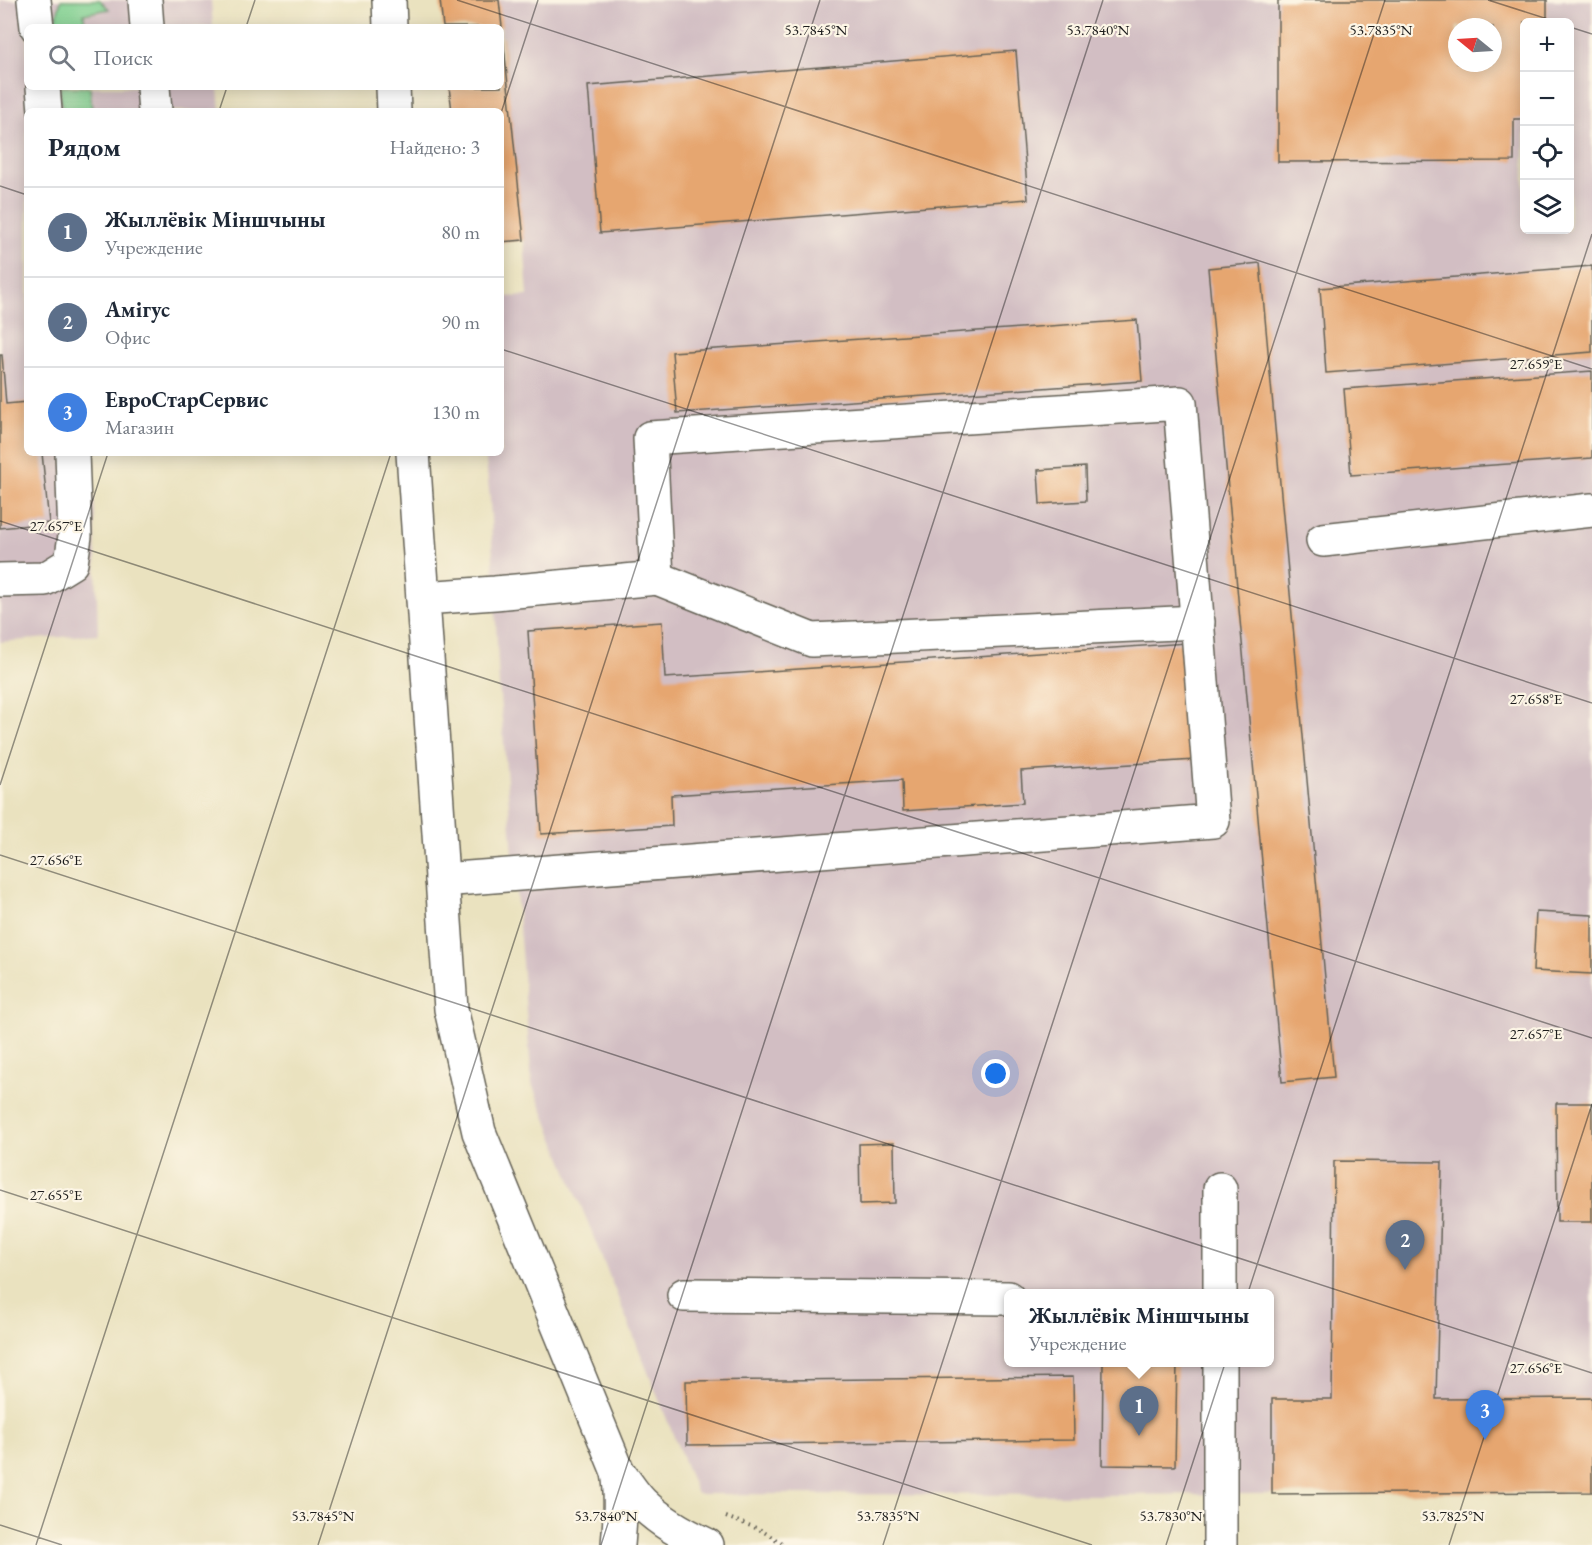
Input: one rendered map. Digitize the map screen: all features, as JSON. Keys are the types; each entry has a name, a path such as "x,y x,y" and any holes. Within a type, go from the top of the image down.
{"street":[{"path":"34,0 37,24"},
{"path":"145,0 147,24"},
{"path":"389,0 390,24"},
{"path":"43,90 45,108"},
{"path":"153,90 155,108"},
{"path":"393,90 394,108"},
{"path":"442,880 1213,821 1180,403 650,438 657,578"},
{"path":"0,580 45,579 71,563 75,536 72,456"},
{"path":"413,456 451,1009 479,1132 618,1472 621,1516 618,1545"},
{"path":"1323,540 1592,510"},
{"path":"423,597 495,593 657,578 812,640 1197,622"},
{"path":"1220,1189 1220,1289"},
{"path":"684,1295 1004,1298"},
{"path":"1220,1367 1220,1545"},
{"path":"618,1472 641,1502 660,1519 681,1533 707,1545"}],"shaded area":[{"path":"0,0 211,0 213,24 24,24 24,90 218,90 220,108 24,108 24,456 93,456 98,634 0,642"},
{"path":"440,0 1592,0 1592,1492 1103,1495 697,1494 532,1084 499,684 490,500 485,456 504,456 504,297 528,296 524,240 504,242 504,108 452,108 449,90 504,90 504,24 494,24"}],"green space":[{"path":"61,0 100,0 109,9 84,14 85,24 56,24"},
{"path":"60,90 90,90 92,108 62,108"}],"building":[{"path":"440,0 499,0 502,24 443,24"},
{"path":"1278,0 1547,0 1547,18 1520,18 1520,119 1514,119 1514,161 1278,162"},
{"path":"504,47 524,240 504,242 504,108 452,108 449,90 504,90"},
{"path":"1016,51 1028,199 600,233 588,86"},
{"path":"1260,263 1334,1077 1282,1082 1208,268"},
{"path":"1592,266 1592,352 1326,373 1320,288"},
{"path":"1137,320 1142,381 677,413 672,352"},
{"path":"0,355 2,355 6,404 24,402 24,456 42,456 49,523 0,528"},
{"path":"1592,371 1592,458 1351,475 1344,389"},
{"path":"1085,467 1086,501 1040,504 1038,470"},
{"path":"662,622 665,678 1187,643 1195,760 1021,771 1023,803 903,811 902,780 671,795 672,826 541,834 528,631"},
{"path":"1536,912 1592,915 1592,974 1533,971"},
{"path":"1556,1103 1592,1103 1592,1222 1557,1222"},
{"path":"894,1143 895,1203 860,1204 859,1144"},
{"path":"1334,1161 1442,1162 1436,1399 1592,1398 1592,1492 1272,1494 1272,1399 1332,1399"},
{"path":"1103,1367 1177,1367 1175,1466 1102,1465"},
{"path":"1073,1377 1074,1440 687,1445 686,1381"}],"place":[{"name":"Амігус","path":"1405,1270"},
{"name":"Жыллёвік Міншчыны","path":"1139,1436"},
{"name":"ЕвроСтарСервис","path":"1485,1440"}]}
